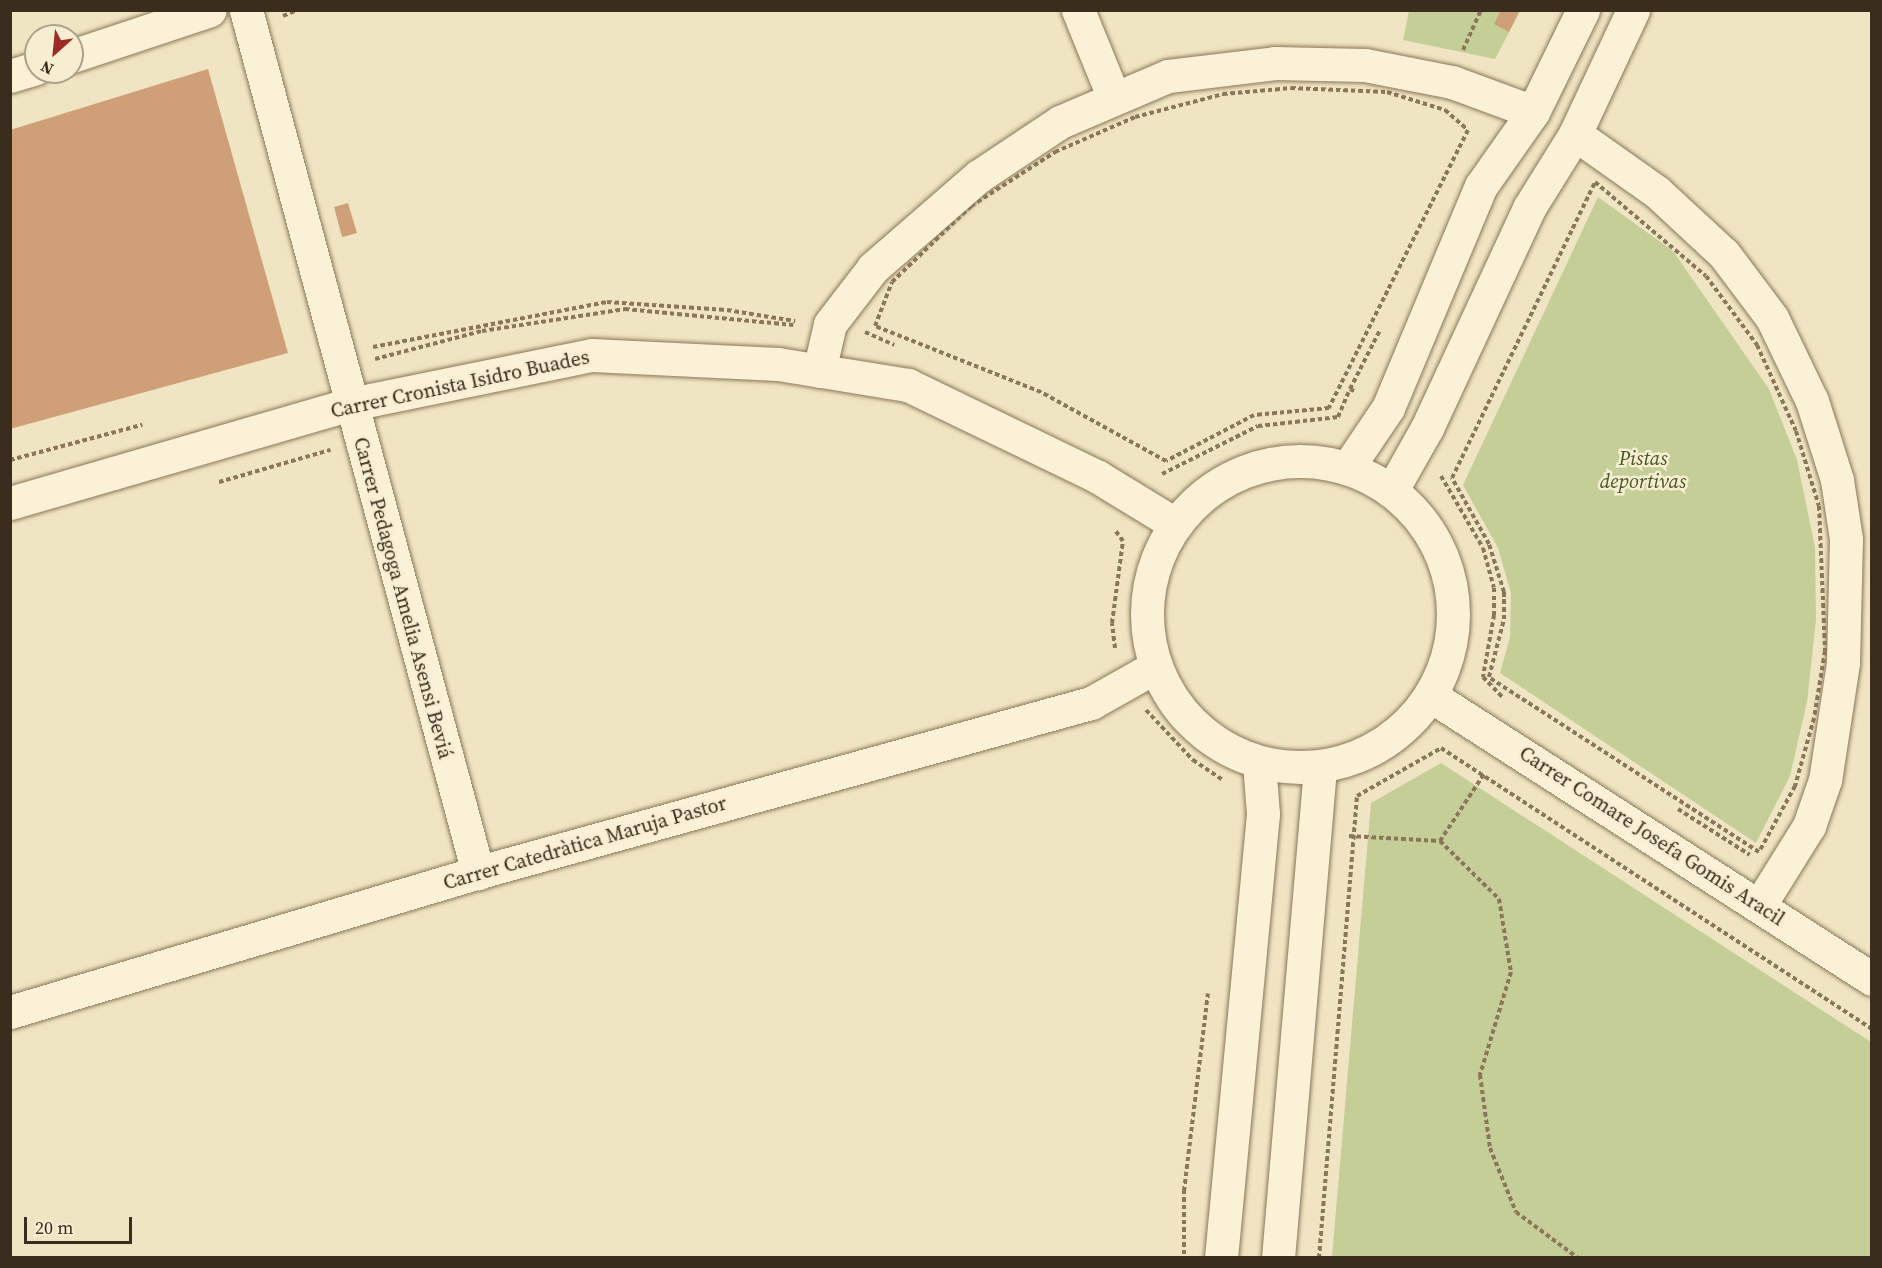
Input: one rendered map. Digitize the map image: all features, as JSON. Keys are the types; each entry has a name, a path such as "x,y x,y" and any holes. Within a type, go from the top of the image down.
{"street":[{"path":"84,52 210,10"},
{"name":"Carrer Pedagoga Amelia Asensi Beviá","path":"246,10 331,336 478,873"},
{"path":"1078,10 1114,98"},
{"path":"1348,467 1388,408 1481,186 1533,112 1583,10"},
{"path":"1392,490 1427,428 1529,208 1575,134 1633,10"},
{"path":"819,371 830,324 873,268 979,176 1060,122 1175,74 1275,63 1353,65 1452,82 1533,112"},
{"path":"1575,134 1657,192 1724,254 1772,318 1812,401 1837,480 1859,537 1840,687 1825,780 1799,843 1759,906"},
{"name":"Carrer Cronista Isidro Buades","path":"10,503 351,404 592,355 819,371 908,385 1098,477 1175,524"},
{"path":"1299,459 1348,467 1392,490 1435,541 1452,585 1449,652 1431,696 1384,744 1320,767 1258,762 1196,727 1155,667 1146,619 1152,571 1175,524 1207,490 1250,467 1299,459"},
{"name":"Carrer Catedràtica Maruja Pastor","path":"10,1012 478,873 1091,703 1155,667"},
{"name":"Carrer Comare Josefa Gomis Aracil","path":"1431,696 1505,740 1872,979"},
{"path":"1221,1257 1263,814 1258,762"},
{"path":"1278,1257 1317,834 1320,767"}],"path":[{"path":"1461,53 1481,10"},
{"path":"1291,88 1387,92 1445,110 1468,130 1329,408 1254,416 1166,461 1041,392 875,326 892,282 971,206 1054,152 1135,117 1223,94 1291,88"},
{"path":"1595,182 1706,276 1758,345 1796,431 1819,506 1825,639 1814,718 1795,786 1759,852 1491,683 1504,592 1489,544 1452,478 1595,182"},
{"path":"331,336 346,333 364,362 482,331 625,309 804,325 727,310 607,302 363,349"},
{"path":"861,329 901,348"},
{"path":"1154,470 1164,475 1258,426 1338,417 1350,388 1388,408"},
{"path":"10,460 148,423"},
{"path":"214,483 342,447"},
{"path":"1440,842 1524,711 1487,686 1484,677 1494,588 1483,548 1440,478 1444,470"},
{"path":"1319,1257 1357,796 1441,748 1872,1029"},
{"path":"1623,774 1761,862 1782,835 1799,843"},
{"path":"1317,834 1440,842 1499,899 1509,962 1493,1042 1480,1075 1490,1148 1516,1212 1578,1257"},
{"path":"1184,1257 1184,1191 1209,982"}],"green space":[{"path":"1409,11 1520,11 1495,59 1403,40"},
{"name":"Pistas deportivas","path":"1598,197 1673,251 1769,389 1797,460 1815,547 1816,620 1807,702 1790,776 1756,843 1500,673 1510,637 1511,593 1498,548 1463,485"},
{"path":"1441,763 1871,1042 1871,1257 1332,1257 1371,803"}],"building":[{"path":"1501,10 1520,10 1509,32 1494,24"},
{"path":"208,69 288,353 10,429 10,130"},
{"path":"348,203 357,233 342,237 334,207"}]}
